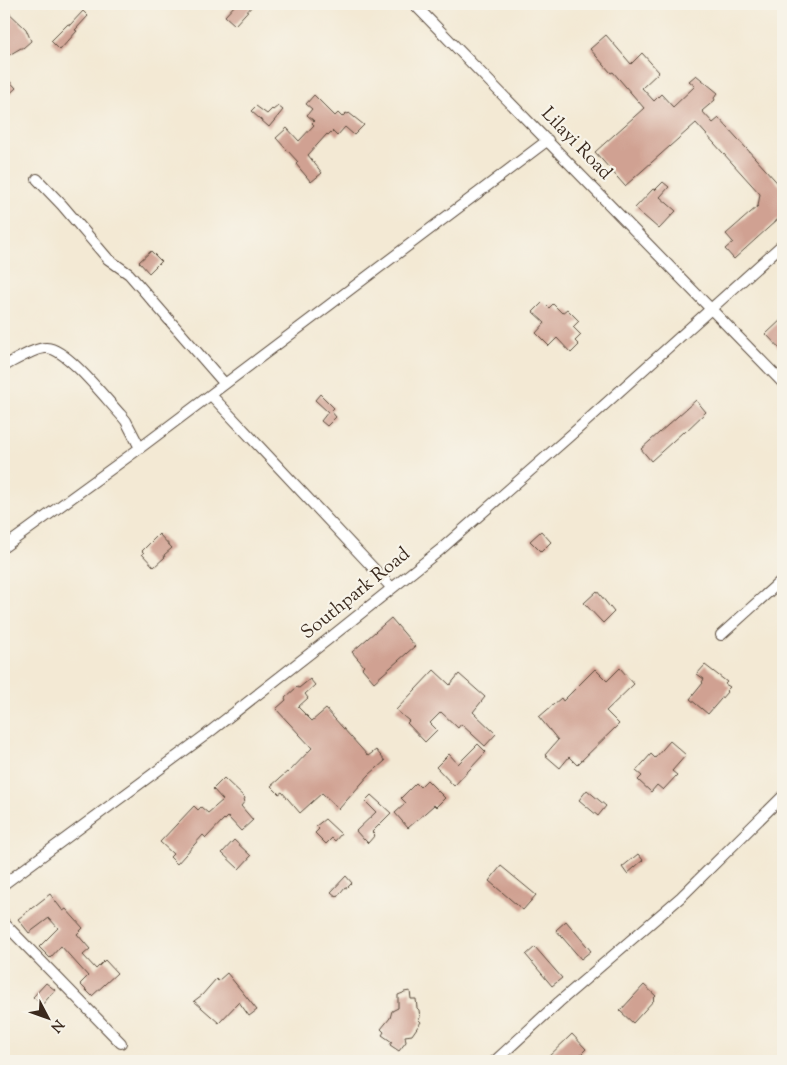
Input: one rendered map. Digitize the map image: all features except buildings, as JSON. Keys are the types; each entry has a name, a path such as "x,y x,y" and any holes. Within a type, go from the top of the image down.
{"street":[{"name":"Lilayi Road","path":"414,4 783,383"},
{"path":"4,547 212,395 548,140"},
{"path":"37,180 62,205 108,259 129,274 225,384"},
{"name":"Southpark Road","path":"4,884 206,734 448,543 783,244"},
{"path":"4,366 40,349 47,348 58,352 78,367 126,421 140,448"},
{"path":"212,395 392,588"},
{"path":"721,635 783,579"},
{"path":"495,1061 559,1002 681,897 783,796"},
{"path":"4,923 121,1043"}]}
